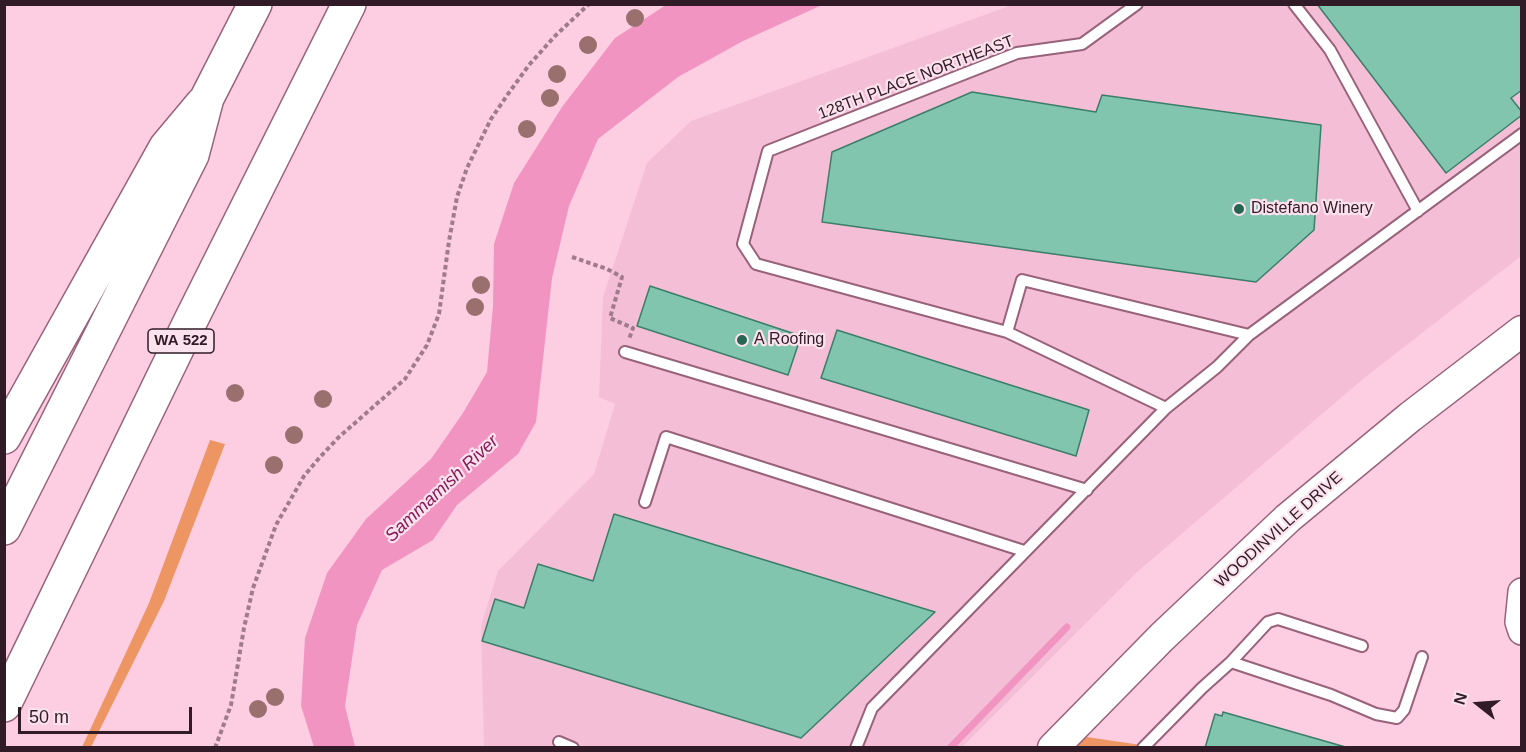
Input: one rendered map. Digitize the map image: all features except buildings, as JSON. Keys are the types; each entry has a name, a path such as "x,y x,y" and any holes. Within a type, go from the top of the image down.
{"highway":[{"path":"4,528 192,155 207,98 255,4"},
{"name":"WA 522","path":"4,705 190,322 349,4"},
{"path":"4,437 166,147 207,98"}],"main road":[{"name":"WOODINVILLE DRIVE","path":"1063,744 1162,637 1288,518 1410,417 1521,331"}],"street":[{"path":"1521,592 1519,622 1521,631"}],"lane":[{"name":"128TH PLACE NORTHEAST","path":"1007,332 756,264 743,244 768,151 1017,53 1082,44 1137,4"},
{"path":"1294,4 1330,50 1418,211"},
{"path":"856,747 872,708 1166,408 1217,367 1249,335 1521,134"},
{"path":"1166,408 1007,332 1022,280 1249,335"},
{"path":"625,352 1088,490"},
{"path":"645,502 666,437 1024,551"},
{"path":"1143,747 1231,662 1268,622 1278,619 1362,646"},
{"path":"1231,662 1331,695 1376,714 1396,718 1404,710 1422,657"},
{"path":"559,742 573,747"}],"path":[{"path":"215,747 231,705 253,588 276,525 304,476 339,437 405,379 427,345 439,314 449,241 467,168 491,119 508,94 555,36 589,4"},
{"path":"572,257 607,269 622,277 610,318 633,327 625,352"}],"shaded area":[{"path":"1012,5 1521,5 1521,256 1363,379 1137,572 962,747 484,747 481,626 498,571 594,474 615,404 599,397 603,297 647,163 691,121"},
{"path":"210,440 225,444 164,601 91,747 82,747 149,603"},
{"path":"1066,734 1155,747 1053,748"}],"water":[{"name":"Sammamish River","path":"666,5 822,5 743,41 678,77 598,139 569,206 552,278 536,422 518,454 457,505 433,540 382,570 357,625 345,706 355,747 314,747 301,706 305,638 327,573 366,519 431,459 463,413 487,372 493,306 494,244 514,183 562,107 615,38"}],"waterway":[{"path":"950,748 1067,627"}],"place":[{"name":"Distefano Winery","path":"1239,209"},
{"name":"A Roofing","path":"742,340"}]}
